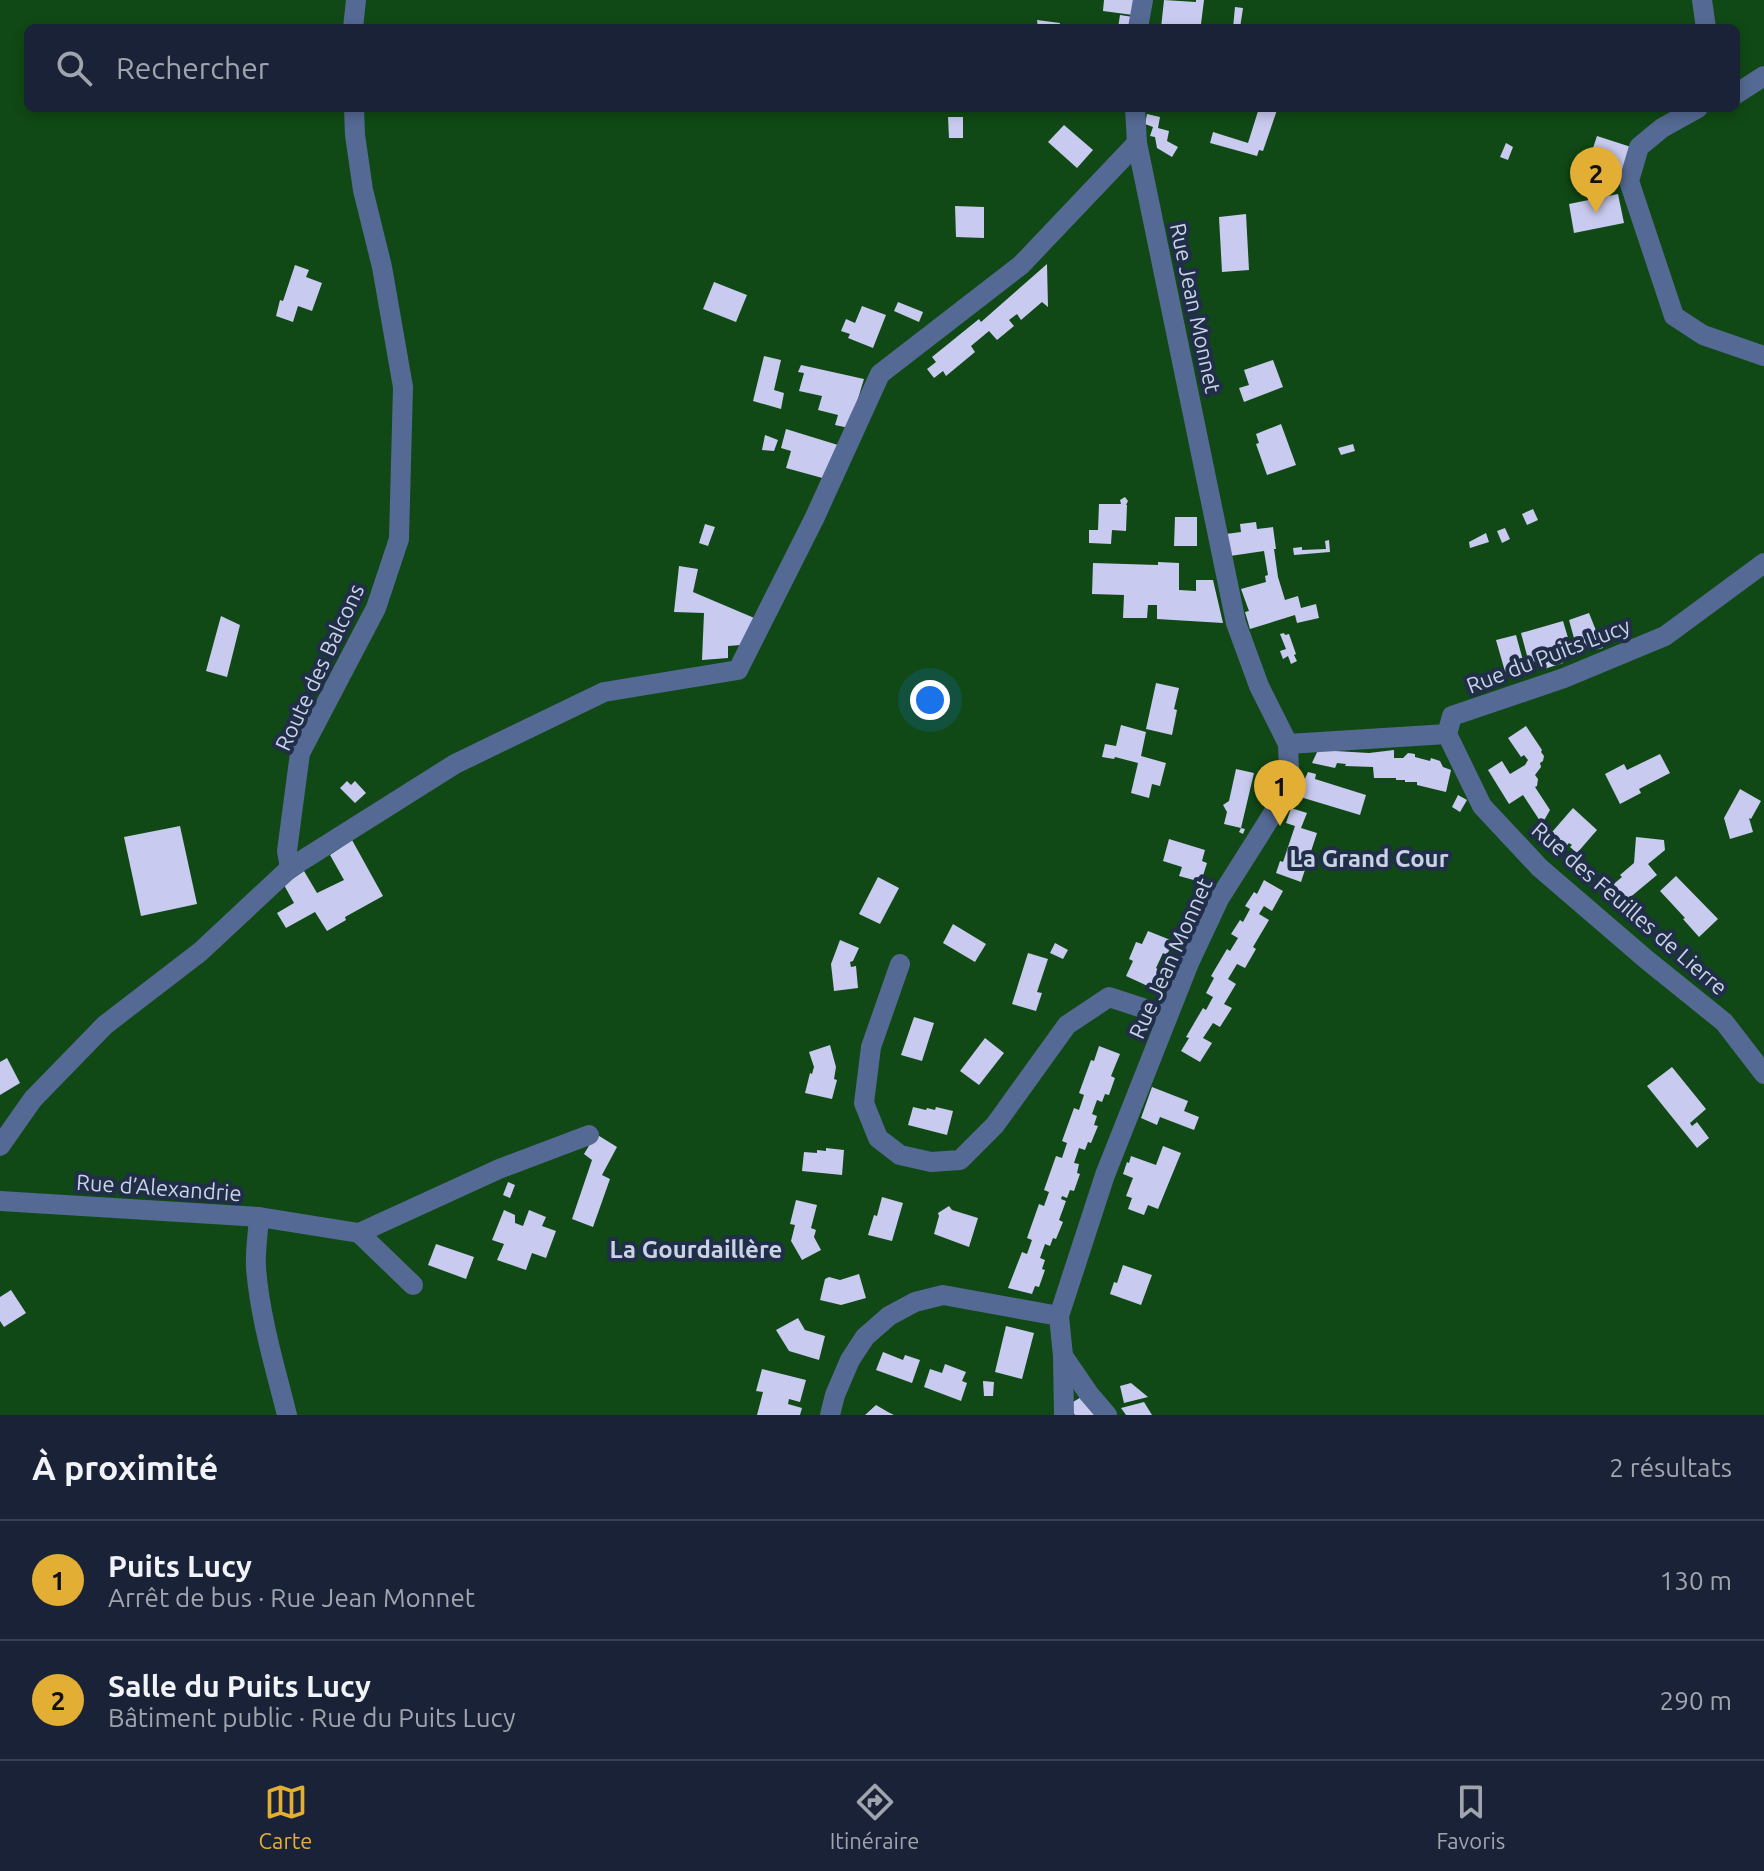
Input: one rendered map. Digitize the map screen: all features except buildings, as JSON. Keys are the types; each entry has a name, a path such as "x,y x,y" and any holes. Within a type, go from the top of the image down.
{"street":[{"path":"353,24 356,0"},
{"path":"1139,24 1143,0"},
{"path":"1702,0 1705,24"},
{"path":"1740,91 1764,76"},
{"name":"Route des Balcons","path":"290,868 287,851 300,753 376,608 399,539 403,387 382,267 363,190 354,112"},
{"name":"Rue Jean Monnet","path":"1064,1415 1059,1316 1105,1175 1189,963 1219,899 1277,807 1289,772 1288,744 1259,686 1236,623 1137,143 1135,112"},
{"path":"1691,112 1662,128 1639,147 1629,181 1674,316 1703,335 1764,356"},
{"path":"0,1146 33,1099 105,1025 200,952 290,868 455,764 604,692 738,670 814,519 880,374 1021,265 1137,143"},
{"name":"Rue du Puits Lucy","path":"1447,734 1452,716 1564,678 1665,636 1764,563"},
{"path":"1288,744 1447,734"},
{"name":"Rue des Feuilles de Lierre","path":"1447,734 1482,806 1540,868 1724,1022 1764,1074"},
{"path":"900,964 871,1047 864,1103 878,1138 900,1155 931,1162 960,1160 995,1125 1067,1025 1109,997 1167,1016"},
{"path":"259,1217 359,1233 499,1169 589,1135"},
{"name":"Rue d’Alexandrie","path":"0,1201 259,1217 256,1265 260,1302 287,1415"},
{"path":"359,1233 413,1285"},
{"path":"830,1415 850,1360 865,1337 889,1316 915,1302 943,1295 1059,1316"},
{"path":"1063,1356 1107,1415"}],"green space":[{"path":"0,0 1764,0 1764,1415 0,1415"}],"place":[{"name":"Salle du Puits Lucy","path":"1596,213"},
{"name":"Puits Lucy","path":"1280,826"}],"district":[{"name":"La Grand Cour","path":"1369,858"},
{"name":"La Gourdaillère","path":"696,1249"}]}
